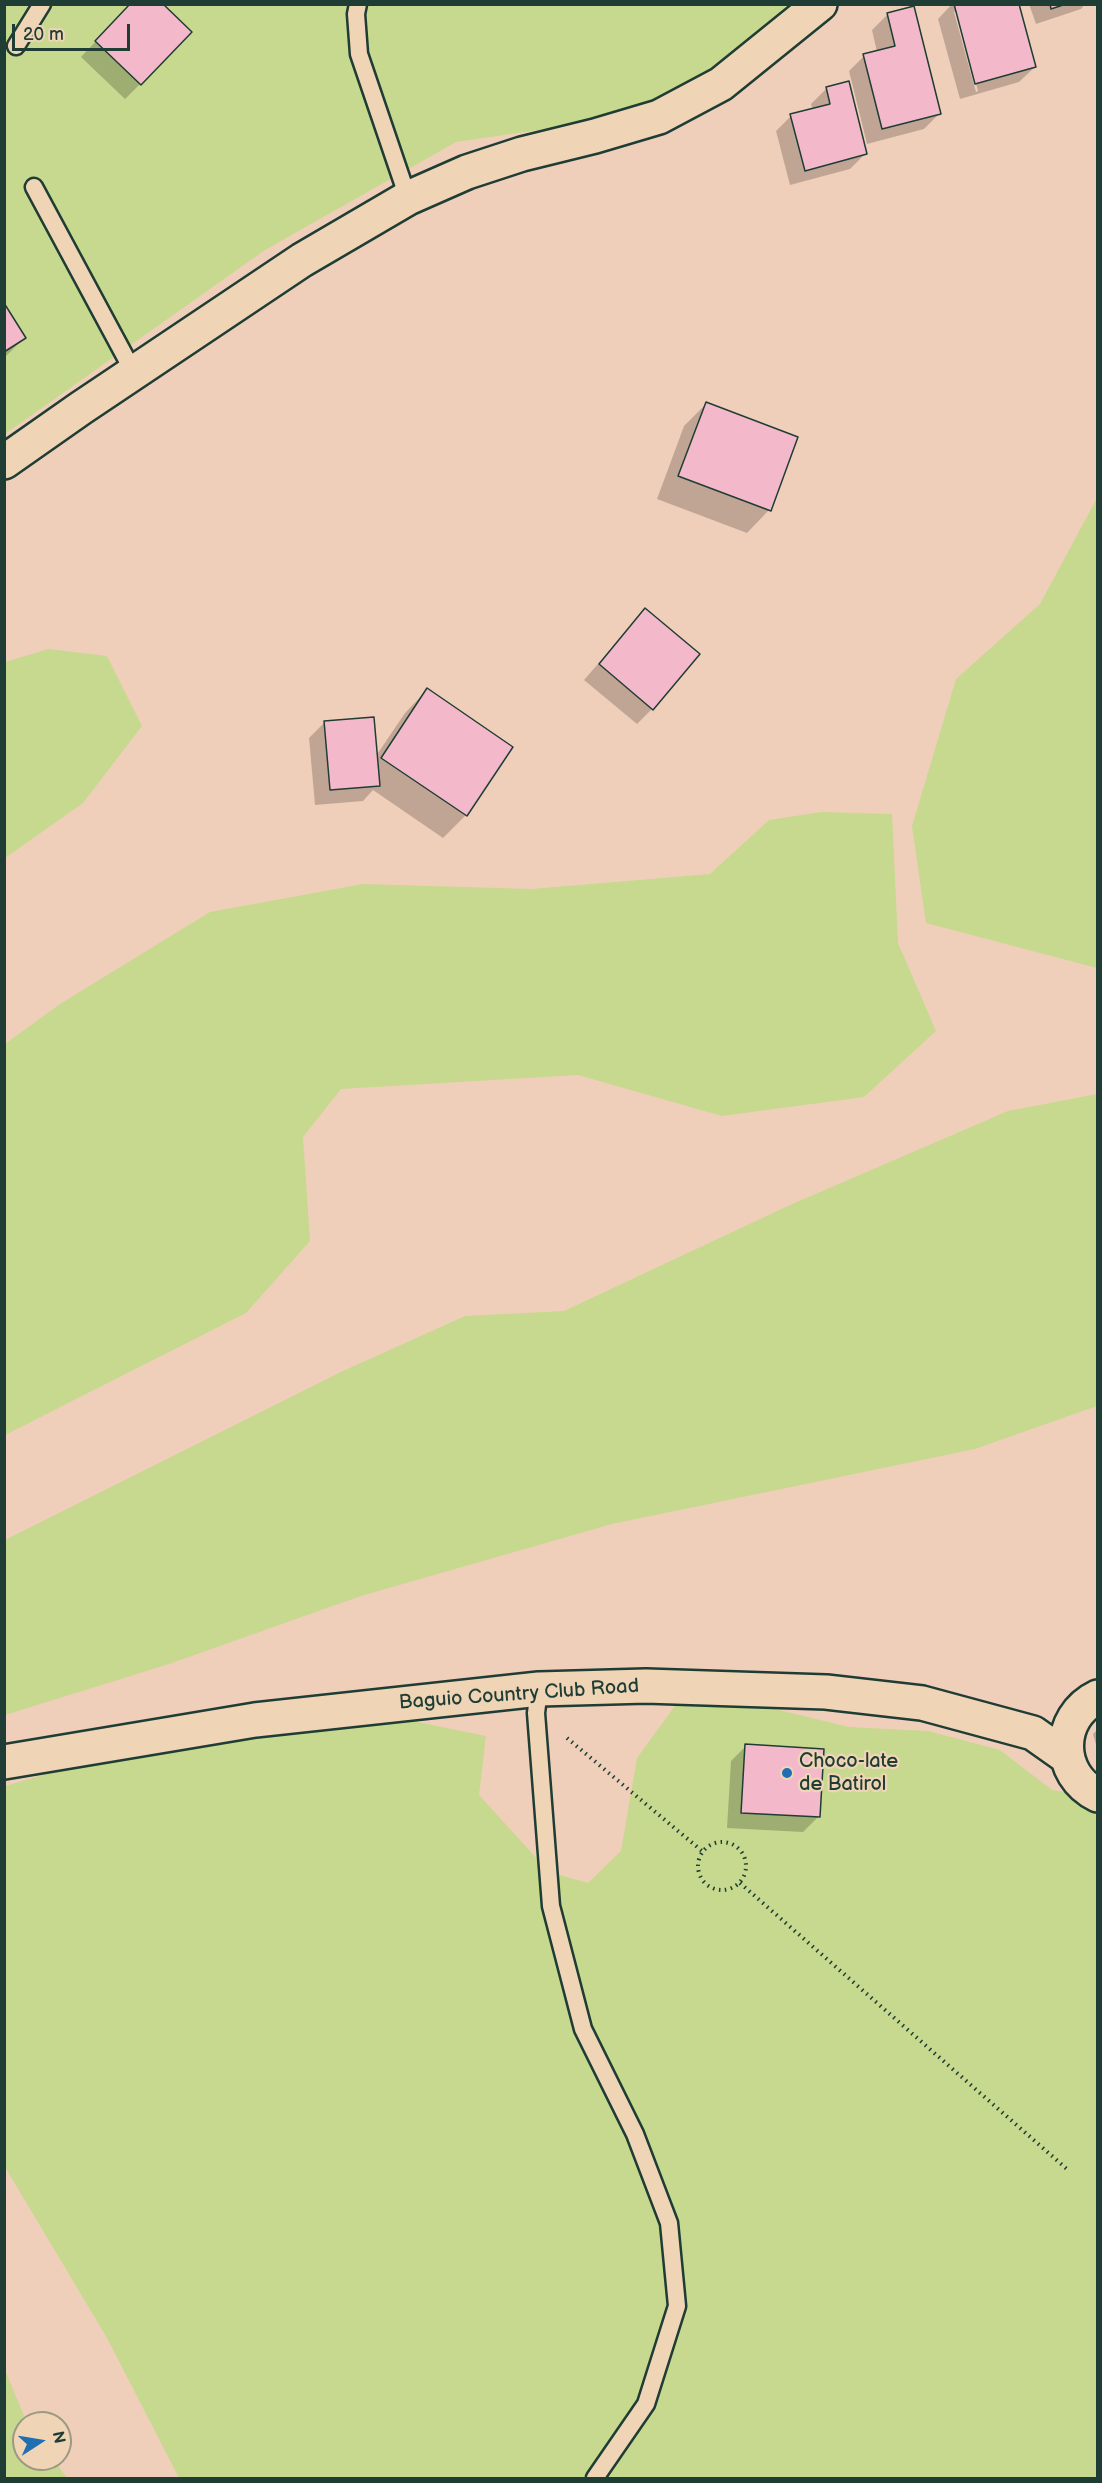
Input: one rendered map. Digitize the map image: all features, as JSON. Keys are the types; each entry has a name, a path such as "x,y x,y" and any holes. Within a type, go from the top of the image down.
{"street":[{"path":"4,462 302,260 408,198 467,172 522,153 595,136 659,117 721,84 820,4"},
{"name":"Baguio Country Club Road","path":"4,1762 255,1720 538,1701 646,1686 826,1692 922,1703 1068,1742"},
{"path":"1098,1697 1079,1709 1068,1742 1080,1783 1098,1795"}],"lane":[{"path":"16,46 42,4"},
{"path":"358,4 356,14 359,54 408,198"},
{"path":"34,187 134,373"},
{"path":"538,1701 551,1906 583,2029 635,2134 669,2223 677,2306 646,2404 595,2478"}],"path":[{"path":"538,1701 702,1851"},
{"path":"719,1841 736,1846 747,1863 740,1883 723,1891 708,1886 698,1873 702,1851 719,1841"},
{"path":"740,1883 1068,2170"}],"green space":[{"path":"5,5 797,5 752,45 621,118 456,142 265,250 5,434"},
{"path":"1097,498 1097,968 926,923 912,826 956,679 1040,604"},
{"path":"48,649 107,656 142,726 83,803 5,858 5,662"},
{"path":"822,812 892,814 898,943 936,1031 864,1097 722,1116 578,1075 341,1089 303,1137 310,1241 246,1313 5,1435 5,1044 60,1004 210,912 363,884 531,889 710,874 769,820"},
{"path":"1097,1094 1097,1406 975,1449 612,1524 361,1596 169,1664 5,1715 5,1540 343,1371 465,1316 564,1311 790,1205 1008,1111"},
{"path":"677,1703 735,1703 771,1708 849,1727 928,1731 1000,1750 1052,1790 1097,1797 1097,2478 179,2478 107,2338 5,2167 5,1786 46,1774 216,1742 398,1718 486,1736 479,1795 549,1872 588,1883 621,1851 637,1758"},
{"path":"5,2370 22,2411 12,2411 12,2471 62,2471 67,2478 5,2478"}],"building":[{"path":"130,4 163,4 192,32 141,85 95,41"},
{"path":"954,4 1019,4 1036,67 975,84"},
{"path":"1050,4 1066,4 1051,9"},
{"path":"914,6 941,114 882,129 863,54 895,46 887,13"},
{"path":"849,81 867,154 805,171 790,114 830,104 826,87"},
{"path":"4,303 26,338 4,352"},
{"path":"706,402 798,437 771,511 678,476"},
{"path":"645,608 700,654 653,710 599,664"},
{"path":"427,688 513,747 467,816 381,758"},
{"path":"374,717 380,786 330,790 324,721"},
{"path":"745,1744 824,1749 820,1817 741,1813"}],"place":[{"name":"Choco-late de Batirol","path":"787,1773"}]}
